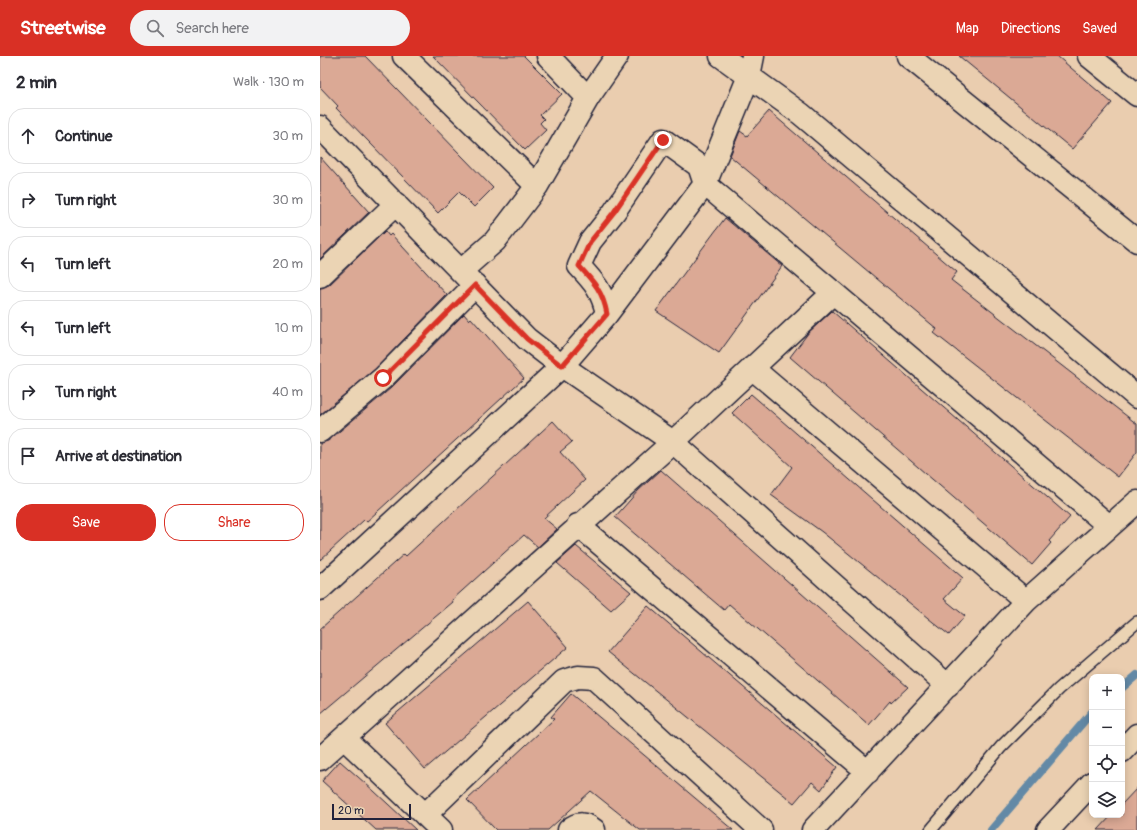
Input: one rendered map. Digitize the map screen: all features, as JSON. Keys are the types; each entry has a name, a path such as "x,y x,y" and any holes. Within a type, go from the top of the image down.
{"street":[{"path":"404,56 537,186"},
{"path":"548,56 588,98"},
{"path":"320,431 383,378 468,278 537,186 588,98 617,56"},
{"path":"721,56 751,66 802,114 1137,397"},
{"path":"908,56 1137,241"},
{"path":"1089,56 1137,95"},
{"path":"320,589 562,366 607,314 705,184 751,66"},
{"path":"320,127 527,339 562,366 673,442 948,686"},
{"path":"607,314 604,298 596,285 579,266 590,242 614,212 663,140 699,166 705,184 1109,526"},
{"path":"320,276 396,204"},
{"path":"320,759 673,442 833,293"},
{"path":"752,368 1026,602"},
{"path":"813,830 1026,602 1137,502"},
{"path":"578,526 868,772"},
{"path":"425,815 564,681 586,677 594,678 761,830"},
{"path":"1125,748 1137,735"},
{"path":"344,738 441,830"},
{"path":"1048,830 1089,786"},
{"path":"569,830 583,823 587,824 594,830"}],"lane":[{"path":"931,830 1006,742 1059,689 1137,622"}],"building":[{"path":"320,56 365,56 493,188 474,207 459,192 438,213 336,108 338,106 320,87"},
{"path":"433,56 524,56 562,94 540,115 544,119 540,123 546,130 525,150"},
{"path":"959,56 1057,56 1112,103 1072,149"},
{"path":"769,111 957,272 951,280 1137,424 1137,452 1118,477 934,333 937,329 730,156 740,131 747,136"},
{"path":"320,157 369,212 320,259"},
{"path":"725,218 782,266 719,353 656,311"},
{"path":"385,231 389,236 391,234 447,295 375,369 320,415 320,288 329,285"},
{"path":"832,311 1070,517 1049,541 1051,543 1032,565 790,357 809,332"},
{"path":"464,314 469,320 471,318 524,378 366,522 364,520 320,560 320,443 328,441 391,388"},
{"path":"751,394 963,578 944,599 965,616 949,635 822,532 771,495 792,467 732,413"},
{"path":"553,421 572,442 560,452 585,480 544,518 557,529 538,547 524,535 452,600 453,602 320,714 320,629 404,554 406,556"},
{"path":"661,470 908,687 891,703 890,701 869,725 729,604 724,610 615,517 638,491"},
{"path":"576,546 631,592 611,610 557,563"},
{"path":"528,601 568,647 425,769 385,723"},
{"path":"648,606 837,767 821,790 812,782 794,803 608,652"},
{"path":"571,694 733,830 640,830 591,791 548,830 496,830 467,800 554,719 551,717"},
{"path":"340,761 416,830 376,830 322,781"},
{"path":"1137,788 1137,830 1098,830 1109,818 1125,818 1125,801"}],"waterway":[{"path":"1125,685 1137,675"},
{"path":"991,830 1089,716"}],"route":[{"path":"383,378 475,285 527,339 562,366 607,314 604,298 596,285 579,266 590,242 614,212 663,140"}]}
